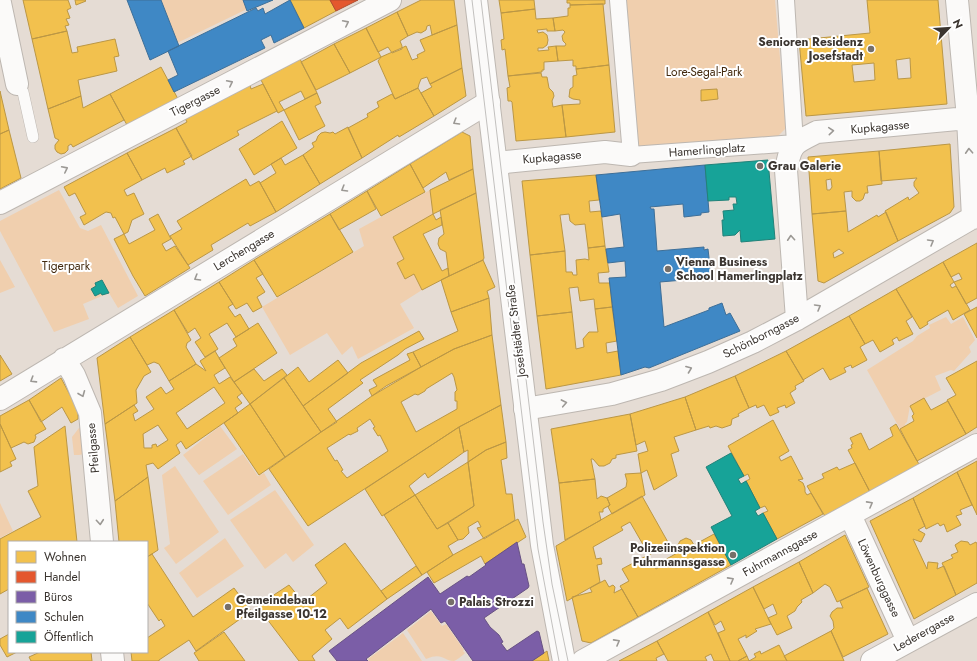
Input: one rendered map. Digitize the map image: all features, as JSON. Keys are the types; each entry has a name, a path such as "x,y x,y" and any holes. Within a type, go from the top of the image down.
{"street":[{"name":"Tigergasse","path":"0,203 390,0"},
{"name":"Josefstädter Straße","path":"476,0 542,545 564,661"},
{"path":"618,0 631,155"},
{"path":"786,0 795,144 789,152 786,170 797,319"},
{"path":"957,0 975,216"},
{"path":"0,3 17,84"},
{"name":"Lerchengasse","path":"0,399 489,102"},
{"name":"Kupkagasse","path":"795,144 817,132 968,118"},
{"name":"Hamerlingplatz","path":"631,155 795,144"},
{"name":"Kupkagasse","path":"496,163 605,152 631,155"},
{"name":"Schönborngasse","path":"525,409 612,394 661,380 708,362 753,342 797,319 975,216"},
{"name":"Pfeilgasse","path":"64,359 74,375 90,412 102,541"},
{"name":"Fuhrmannsgasse","path":"583,661 977,445"},
{"name":"Löwenburggasse","path":"850,515 908,642"},
{"name":"Lederergasse","path":"872,661 977,604"}],"lane":[{"path":"17,84 23,92 33,137"}],"green space":[{"path":"161,0 243,0 247,9 177,43"},
{"name":"Lore-Segal-Park","path":"626,0 775,0 786,128 776,138 638,150"},
{"name":"Tigerpark","path":"59,190 80,228 88,231 101,225 138,296 118,308 109,293 83,304 89,319 54,332 0,231 0,221"},
{"path":"430,190 433,214 393,237 404,259 397,263 405,278 414,274 422,290 400,304 414,328 358,359 352,346 342,355 327,333 290,355 262,307 364,246 359,229"},
{"path":"0,260 15,287 0,293"},
{"path":"946,317 951,324 963,317 975,340 969,347 971,352 954,371 951,370 935,376 941,390 910,406 907,422 905,426 900,429 867,370 913,341 917,336 930,328 929,325"},
{"path":"220,426 237,449 199,475 183,455"},
{"path":"83,427 84,454 74,455 72,437 79,428"},
{"path":"243,454 258,476 264,473 271,485 228,515 203,481"},
{"path":"175,466 219,532 176,564 164,548 170,544 162,475"},
{"path":"275,490 314,545 293,562 286,553 265,569 230,520"},
{"path":"0,503 13,531 0,538"},
{"path":"225,538 244,566 197,598 179,573"},
{"path":"431,611 442,626 446,624 464,650 463,651 465,653 460,658 454,661 436,656 426,659 407,630"},
{"path":"403,633 422,661 369,661 368,659"}],"building: Wohnen":[{"path":"23,0 68,0 71,8 67,10 70,18 66,19 69,25 65,26 67,31 32,39"},
{"path":"75,0 85,0 86,1 76,5"},
{"path":"290,0 330,0 336,11 304,28"},
{"path":"421,0 454,0 457,25 432,35 430,25 427,26 426,30 421,33 417,32 408,36 397,12"},
{"path":"499,0 534,0 535,9 501,13"},
{"path":"567,0 605,0 605,4 570,5 570,3 567,3"},
{"name":"Senioren Residenz Josefstadt","path":"867,0 938,0 947,104 806,116 799,40 870,33","holes":["910,58 911,78 898,79 896,60","874,63 875,80 854,82 852,65"]},
{"path":"603,4 609,65 576,69 576,66 573,66 573,60 558,61 556,46 565,46 566,44 563,41 562,36 565,32 563,30 555,31 553,18 568,16 568,8 570,8 570,5"},
{"path":"535,9 536,19 553,18 555,31 547,31 547,29 537,30 538,33 543,32 547,35 548,40 547,45 543,48 538,48 538,51 549,50 548,47 556,46 558,61 544,62 544,70 542,70 542,72 508,76 505,49 502,50 501,40 504,39 501,13"},
{"path":"397,12 408,36 400,41 402,49 392,53 388,47 378,52 366,28"},
{"path":"457,25 462,68 430,84 427,77 421,79 418,88 395,99 378,61 381,57 406,46 412,60 418,58 417,55 425,51 420,40"},
{"path":"366,28 381,57 350,73 334,44"},
{"path":"67,31 72,53 78,52 77,47 115,39 119,56 114,57 117,71 78,80 81,96 48,109 32,39"},
{"path":"334,44 350,73 316,90 301,62"},
{"path":"300,59 317,93 305,99 301,91 279,102 284,110 278,113 261,80"},
{"path":"609,65 615,132 566,137 562,105 580,104 580,100 569,97 570,89 573,87 573,76 577,75 576,69"},
{"path":"161,67 178,99 127,125 110,94"},
{"path":"462,68 466,96 434,116 421,93 432,87 430,84"},
{"path":"541,73 542,77 547,77 549,88 553,92 553,107 562,105 566,137 516,141 512,102 508,101 507,88 510,87 508,76"},
{"path":"263,84 277,111 237,131 239,135 193,160 176,128 187,122 185,118 250,85 251,89"},
{"path":"418,88 434,116 399,137 398,135 362,158 348,128 368,117 367,114 379,107 377,102 392,94 395,99"},
{"path":"717,89 718,99 701,101 701,90"},
{"path":"0,91 9,130 0,134"},
{"path":"317,93 321,103 315,106 325,126 299,140 284,110"},
{"path":"110,94 124,120 73,147 71,144 68,146 68,150 65,153 61,154 57,152 55,145 59,140 55,138 48,109 81,96 83,108"},
{"path":"282,121 297,148 254,175 239,149"},
{"path":"348,127 362,158 320,184 303,155 314,147 312,143 316,141 321,133 333,132 335,134"},
{"path":"176,128 192,156 183,161 185,164 167,173 165,168 142,180 127,153"},
{"path":"9,130 21,178 0,189 0,134"},
{"path":"462,132 470,136 473,169 449,180 446,172 423,188 410,164"},
{"path":"950,144 954,207 950,213 898,241 885,211 908,197 909,200 919,193 914,186 914,182 917,178 881,181 879,151"},
{"path":"879,151 882,184 867,186 868,193 865,193 863,199 860,201 856,201 852,197 852,191 844,192 846,211 812,214 808,157","holes":["831,179 832,187 830,190 827,190 826,180"]},
{"path":"127,153 142,180 124,190 127,196 134,193 144,214 132,220 128,232 124,234 115,217 113,218 111,213 106,212 84,225 80,217 86,214 75,193 69,196 64,187"},
{"path":"303,155 320,184 276,212 260,183 276,173 271,164 281,158 285,165"},
{"path":"410,164 425,192 381,216 367,191"},
{"path":"473,169 476,193 433,214 430,190"},
{"path":"596,175 599,200 589,201 590,212 601,211 605,246 588,248 585,224 575,225 570,221 569,214 560,215 565,251 530,255 522,181"},
{"path":"246,179 250,186 259,181 276,212 250,226 248,223 211,245 213,250 188,265 170,236 182,229 177,221"},
{"path":"367,191 376,209 339,230 330,214"},
{"path":"476,193 484,258 483,260 449,276 446,252 440,249 438,244 439,238 444,234 440,210"},
{"path":"846,211 848,232 877,215 878,217 886,212 898,241 824,283 818,281 812,214","holes":["839,249 844,253 834,258 833,253"]},
{"path":"158,214 171,239 162,244 166,251 175,246 190,268 145,296 114,239 124,234 129,244 155,230 149,219"},
{"path":"330,214 353,252 277,297 254,260"},
{"path":"433,214 436,220 441,217 442,225 423,234 442,271 448,268 449,276 422,290 414,274 405,279 397,263 404,259 393,237"},
{"path":"977,243 977,298 966,304 954,282 962,279 959,273 951,277 943,262"},
{"path":"605,246 609,272 598,273 599,283 610,283 612,307 595,309 594,299 580,301 578,287 569,288 572,312 537,316 530,255 565,251 566,272 572,272 573,275 577,275 576,260 589,260 588,248"},
{"path":"254,260 263,274 256,278 265,292 257,297 262,307 253,312 247,303 236,309 219,282"},
{"path":"483,260 495,287 487,291 489,298 451,312 441,280"},
{"path":"943,262 954,282 950,285 952,288 956,286 970,310 953,320 948,310 927,322 928,324 920,329 896,289"},
{"path":"219,282 233,304 228,307 235,317 240,314 249,329 236,337 227,323 209,334 218,349 205,357 195,342 201,338 195,328 188,333 174,310"},
{"path":"896,289 912,317 906,321 913,334 899,341 897,337 892,340 894,344 880,352 873,340 865,344 849,316"},
{"path":"489,298 492,335 454,349 421,367 413,352 458,331 451,312"},
{"path":"612,307 617,341 606,343 607,353 618,351 621,375 546,389 537,316 572,312 576,349 584,347 583,339 589,332 598,332 595,309"},
{"path":"977,307 977,338 964,314"},
{"path":"174,310 191,340 187,343 186,347 196,364 169,381 159,364 154,362 147,365 130,337"},
{"path":"849,316 865,344 860,347 867,360 852,368 851,365 844,368 846,372 830,380 823,368 803,380 786,351"},
{"path":"258,323 277,353 234,382 219,358 237,346 233,339"},
{"path":"419,331 424,339 405,349 360,380 363,383 328,409 337,422 321,432 303,406 361,363"},
{"path":"492,335 501,405 459,427 308,526 269,469 386,386 454,349","holes":["452,373 457,390 455,392 457,409 416,432 401,402 415,394 418,395","370,419 375,427 373,428 378,436 380,435 388,451 347,478 341,471 343,470 337,460 335,461 327,448 349,434 350,435 358,431 357,428"]},
{"path":"130,337 151,372 144,376 136,390 137,403 105,424 97,358"},
{"path":"215,351 225,368 214,375 219,384 230,377 242,393 237,397 242,403 235,408 238,413 186,449 181,441 176,445 180,453 158,469 153,463 146,465 148,477 115,501 105,424 134,405 138,411 133,414 135,421 154,409 146,397 161,387 166,394 174,389 169,381 196,364 206,371 200,361","holes":["214,387 225,403 187,429 176,413","158,425 168,440 157,447 156,444 152,445 152,448 144,448 143,434"]},
{"path":"786,351 804,381 795,386 796,389 790,393 795,403 786,408 785,405 777,408 779,412 770,416 764,405 757,408 756,405 749,408 735,376"},
{"path":"413,352 421,367 372,396 369,390 377,386 373,380 410,360 407,354"},
{"path":"0,355 12,374 0,381"},
{"path":"338,360 348,373 303,406 284,378 298,367 309,382"},
{"path":"977,361 977,427 966,434 947,400 956,395 946,378"},
{"path":"254,369 264,381 282,369 287,375 250,404 234,382"},
{"path":"735,376 749,408 738,414 739,416 732,419 731,425 722,428 716,426 710,428 709,426 696,430 685,397"},
{"path":"61,378 78,410 78,419 71,423 62,407 41,422 29,400"},
{"path":"284,378 321,432 285,457 250,404"},
{"path":"685,397 696,430 674,437 679,451 671,454 677,476 654,490 647,470 641,473 638,454 648,451 645,441 636,445 630,414"},
{"path":"924,398 931,410 948,401 966,434 917,461 900,429 914,421 912,416 914,414 910,406"},
{"path":"29,400 46,429 35,435 36,437 34,442 28,444 24,442 11,448 0,424 0,416"},
{"path":"250,404 285,457 259,475 224,423"},
{"path":"501,405 506,442 486,450 468,462 468,450 464,452 459,427"},
{"path":"630,414 637,451 616,455 616,458 612,459 610,463 604,466 599,466 593,459 591,459 595,479 559,483 551,429"},
{"path":"773,420 789,451 779,457 781,461 791,456 803,479 798,480 803,483 807,495 811,493 823,514 777,539 763,513 768,511 765,506 760,508 746,481 750,479 748,474 744,476 728,446"},
{"path":"0,424 16,459 10,462 12,466 0,472"},
{"path":"896,424 920,466 870,492 848,450 852,448 851,445 853,444 850,438 861,433 869,450 893,436 890,428"},
{"path":"65,426 77,541 8,541 8,590 0,594 0,539 41,517 28,491 38,486 34,447"},
{"path":"459,427 464,452 428,478 425,473 409,486 415,495 382,516 365,489"},
{"path":"506,442 507,458 501,460 506,494 512,494 515,520 484,539 477,528 481,527 478,521 468,527 469,533 463,539 458,540 448,523 474,506 468,462 486,450"},
{"path":"977,461 977,515 957,472"},
{"path":"468,462 474,506 437,529 415,495"},
{"path":"855,463 870,492 826,518 807,486 824,478 822,474 837,467 839,470"},
{"path":"957,472 972,505 960,510 962,514 956,516 961,525 947,532 944,524 940,526 938,523 926,529 913,498"},
{"path":"641,473 645,495 612,514 608,507 610,505 607,498 626,487 627,481 625,474"},
{"path":"148,477 158,550 148,556 148,541 119,541 115,501"},
{"path":"595,479 597,499 601,496 607,498 610,505 603,509 603,512 599,512 601,520 565,540 559,483"},
{"path":"415,495 437,529 448,523 458,540 448,546 453,555 422,575 384,515"},
{"path":"642,496 669,544 649,555 630,522 621,527 623,530 593,547 596,559 601,558 602,564 597,565 600,582 567,601 556,546"},
{"path":"913,498 925,526 918,530 925,534 921,542 913,539 927,569 928,562 938,563 937,569 944,566 956,595 914,619 870,521"},
{"path":"518,519 526,537 485,564 481,556 434,583 427,572 453,555"},
{"path":"714,534 731,565 638,617 620,586 629,581 622,569 648,555 656,569 663,565 661,562 679,552 677,547 680,541 686,538 691,540 694,545"},
{"path":"845,535 869,587 837,602 830,587 825,584 813,593 799,562"},
{"path":"961,541 968,542 970,545 976,542 977,544 977,583 956,595 942,563 953,558 951,555 958,552 955,545"},
{"path":"345,543 387,599 348,629 340,618 325,630 332,639 312,656 315,661 299,661 257,606 289,585 303,602 327,583 315,565"},
{"name":"Gemeindebau Pfeilgasse 10-12","path":"152,554 193,617 234,588 251,611 196,651 189,640 159,661 132,661 131,653 148,653 148,637 165,626 161,619 159,621 148,604 148,556"},
{"path":"799,562 813,593 801,600 802,602 795,611 787,616 792,628 777,635 768,618 777,614 773,604 764,609 753,587"},
{"path":"416,566 422,575 387,599 381,591"},
{"path":"605,580 609,587 613,585 615,587 614,593 622,589 638,617 591,643 582,641 572,597 592,592 590,588"},
{"path":"753,587 771,624 755,629 757,631 746,638 746,635 738,639 747,656 738,661 730,661 718,633 725,630 721,621 715,625 708,612"},
{"path":"867,588 888,634 843,657 831,631 834,628 833,621 830,616 837,608 843,608 840,601"},
{"path":"708,612 730,661 714,661 711,654 705,657 707,661 668,661 657,641"},
{"path":"831,631 844,661 787,661 784,656"},
{"path":"224,632 245,661 199,661 194,653"},
{"path":"8,635 8,653 15,653 7,657 0,645 0,639"},
{"path":"657,641 664,654 656,658 657,661 619,661"},
{"path":"779,645 787,661 749,661 756,657 754,654 760,651 761,654"},
{"path":"547,651 549,661 532,661"},
{"path":"38,653 91,653 92,661 31,661 29,657"},
{"path":"747,656 749,661 738,661"}],"building: Handel":[{"path":"330,0 358,0 336,11"}],"building: Büros":[{"name":"Palais Strozzi","path":"517,542 529,586 484,618 490,627 499,635 503,642 501,643 507,651 537,631 539,632 544,653 532,661 473,661 445,621 441,623 431,609 366,659 368,661 337,661 329,651 428,577 440,594 467,576 469,577"}],"building: Schulen":[{"path":"127,0 161,0 179,46 150,60"},
{"path":"243,0 273,0 247,11"},
{"path":"290,0 304,28 274,43 271,35 261,40 265,48 174,92 168,80 178,75 168,51 256,8 258,11 263,8 265,14"},
{"name":"Vienna Business School Hamerlingplatz","path":"705,165 709,212 701,213 701,215 684,217 683,204 650,207 651,209 654,209 657,251 704,247 704,250 708,249 711,275 707,275 707,278 660,282 664,327 709,310 709,308 722,303 726,315 730,313 740,331 649,368 645,367 621,375 609,278 626,277 625,261 608,263 606,249 624,247 620,214 602,217 596,175"}],"building: Öffentlich":[{"path":"768,160 775,239 741,242 740,230 735,235 723,236 723,211 734,210 733,204 737,204 736,197 729,197 729,200 708,201 705,165"},
{"path":"102,280 109,293 102,295 101,293 95,296 91,289 96,286 95,283"},
{"path":"731,453 744,476 738,479 741,484 746,481 760,508 755,511 758,516 763,513 777,539 731,565 711,527 732,516 706,467"}],"tram line":[{"path":"472,0 538,549 559,661"},
{"path":"481,0 543,522 552,584 568,661"}],"place":[{"name":"Senioren Residenz Josefstadt","path":"871,49"},
{"name":"Grau Galerie","path":"760,166"},
{"name":"Vienna Business School Hamerlingplatz","path":"668,269"},
{"name":"Polizeiinspektion Fuhrmannsgasse","path":"733,555"},
{"name":"Palais Strozzi","path":"451,602"},
{"name":"Gemeindebau Pfeilgasse 10-12","path":"228,607"}]}
